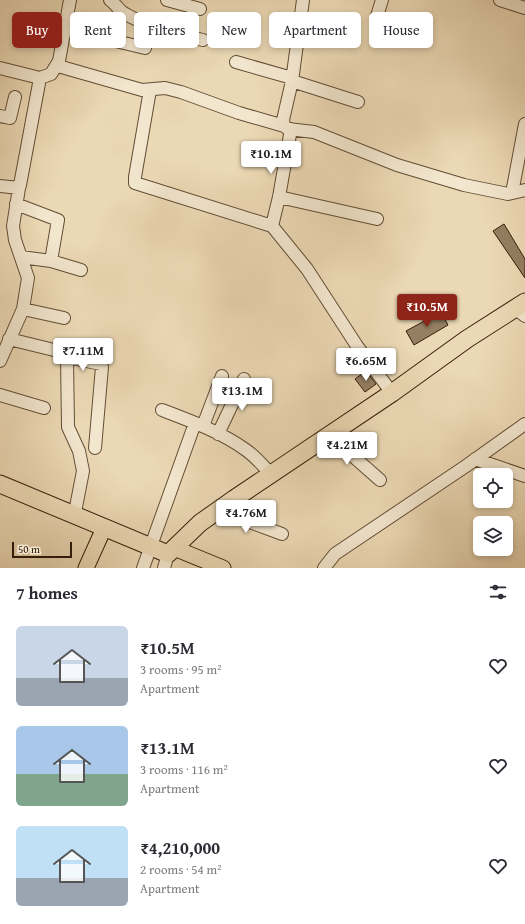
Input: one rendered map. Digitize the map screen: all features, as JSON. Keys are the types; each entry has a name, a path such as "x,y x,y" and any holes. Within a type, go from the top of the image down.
{"highway":[{"path":"0,476 76,508 151,543 169,557 200,523 218,510 392,393 467,339 522,309"},
{"path":"0,484 104,528 151,543"}],"main road":[{"path":"86,568 104,528"},
{"path":"169,557 204,568"},
{"path":"169,557 223,568"}],"street":[{"path":"0,68 40,78 51,74 58,66 70,0"},
{"path":"110,0 121,11 133,17 181,35 203,40"},
{"path":"167,0 200,9"},
{"path":"272,226 279,197 288,128 283,120 292,79 303,0"},
{"path":"378,12 382,0"},
{"path":"500,0 525,8"},
{"path":"65,29 134,45"},
{"path":"236,62 292,79 358,102"},
{"path":"58,66 123,86 150,90 165,88 181,92 239,113 288,128 314,132 386,161 423,173 495,192 512,193 525,190"},
{"path":"0,360 8,339 23,309 28,278 14,233 16,204 40,78"},
{"path":"150,90 134,177 135,183 272,226 307,269 357,346 392,393"},
{"path":"0,116 10,118 15,97"},
{"path":"512,193 525,124"},
{"path":"0,186 19,188"},
{"path":"279,197 377,219"},
{"path":"16,204 58,220 50,261"},
{"path":"21,257 50,261 81,270"},
{"path":"23,309 64,318"},
{"path":"8,339 58,351 67,357 98,362 102,367 95,448"},
{"path":"67,357 68,427 79,451 82,471 76,508"},
{"path":"143,568 151,543 199,424 222,376"},
{"path":"218,434 244,379"},
{"path":"0,395 44,408"},
{"path":"162,410 199,424 248,451 271,474"},
{"path":"324,568 335,554 475,460 525,424"},
{"path":"513,433 525,436"},
{"path":"329,435 380,480"},
{"path":"475,460 525,476"},
{"path":"218,510 282,534"}],"building":[{"path":"504,224 525,259 525,278 493,231"},
{"path":"441,312 448,325 414,345 406,331"},
{"path":"366,371 376,384 365,392 355,379"}]}
